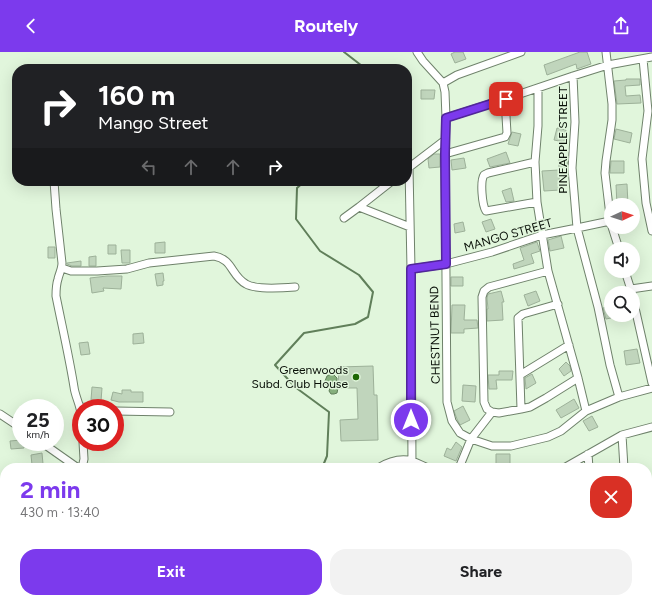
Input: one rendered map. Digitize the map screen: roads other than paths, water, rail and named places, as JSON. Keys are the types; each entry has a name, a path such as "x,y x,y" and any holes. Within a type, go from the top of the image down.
{"street":[{"path":"417,52 443,83 456,75 521,52"},
{"path":"606,52 612,104 612,120 605,172 608,198"},
{"path":"446,118 608,65 652,57"},
{"path":"643,59 648,110 642,159 646,203 652,231"},
{"name":"PINEAPPLE STREET","path":"573,76 575,122 572,168 577,228 598,307 610,365 619,397"},
{"name":"CHESTNUT BEND","path":"443,83 445,92 446,118 447,402 452,421 460,433 471,439 492,446 510,446 548,437 561,431 586,411 619,397 652,388"},
{"path":"538,88 538,126 535,162 537,202 548,271 586,411"},
{"path":"445,154 505,137 507,133 506,99"},
{"path":"412,165 445,140"},
{"path":"535,162 484,175 482,179 483,207 486,211 537,202"},
{"path":"54,186 62,259 62,268 56,287 56,296 78,399"},
{"path":"344,218 386,186"},
{"path":"409,186 411,269 412,463"},
{"path":"359,207 410,227"},
{"name":"MANGO STREET","path":"411,269 446,264 492,252 542,235 577,228 604,225"},
{"path":"62,268 71,271 126,269 149,263 214,256 225,260 240,280 249,286 268,288 295,287"},
{"path":"548,271 489,287 482,294 484,402 487,409 492,412 499,413 530,407 578,378"},
{"path":"640,289 652,286"},
{"path":"521,409 518,318 523,314 558,304"},
{"path":"638,322 652,383"},
{"path":"520,375 569,345"},
{"path":"124,411 170,412"},
{"path":"461,463 471,439 492,412"},
{"path":"0,414 12,422"},
{"path":"573,463 622,435 652,427"},
{"path":"622,435 624,463"},
{"path":"54,451 71,463"},
{"path":"83,463 84,451"},
{"path":"588,454 589,463"},
{"path":"386,463 397,460 408,463"}],"waterway":[{"path":"344,52 360,64"},
{"path":"299,186 297,188 296,219 320,251 359,275 373,292 368,317 355,324 304,333 275,365 295,387 329,412 327,456 324,463"}],"place":[{"name":"Greenwoods Subd. Club House","path":"356,377"}]}
